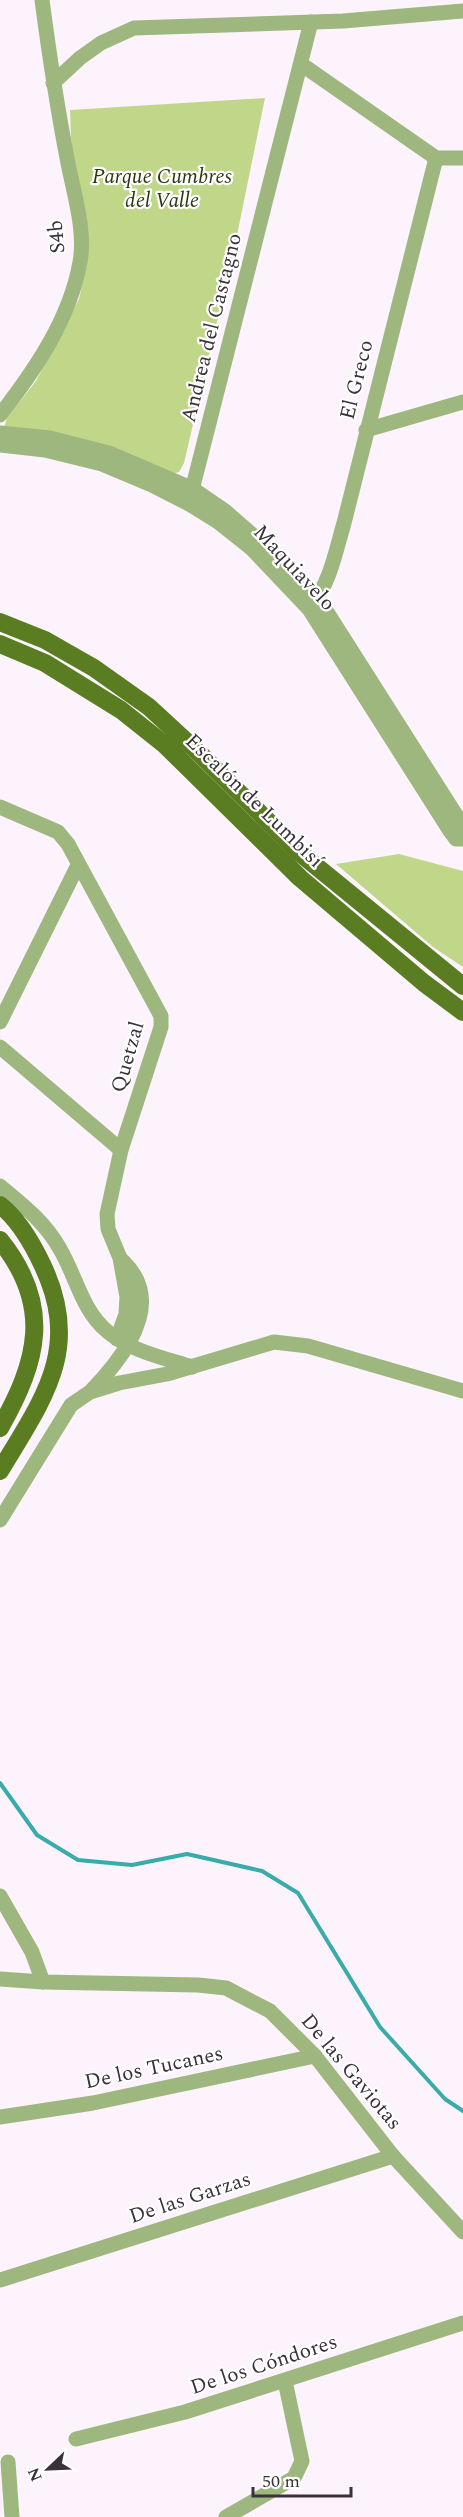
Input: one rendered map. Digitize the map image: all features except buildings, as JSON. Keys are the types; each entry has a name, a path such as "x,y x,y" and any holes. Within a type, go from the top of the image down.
{"main road":[{"name":"Escalón de Lumbisí","path":"0,622 45,640 94,668 149,707 300,853 463,986"},
{"name":"Escalón de Lumbisí","path":"0,644 45,663 120,710 165,745 300,878 424,983 463,1012"},
{"path":"0,1205 10,1212 35,1250 49,1280 58,1310 60,1343 55,1369 36,1411 0,1471"},
{"path":"0,1240 11,1254 29,1292 36,1322 32,1356 23,1383 0,1428"}],"street":[{"name":"S4b","path":"0,415 24,384 50,341 68,305 81,260 79,224 53,83 42,0"},
{"path":"53,83 101,42 134,28 311,22 463,11"},
{"name":"Andrea del Castagno","path":"191,497 311,22"},
{"path":"301,64 436,158 463,158"},
{"name":"El Greco","path":"313,604 330,571 341,533 436,158"},
{"path":"366,430 463,402"},
{"name":"Maquiavelo","path":"0,434 50,438 109,453 191,497 313,604 463,826"},
{"name":"Maquiavelo","path":"0,445 45,450 102,464 153,485 191,497"},
{"name":"Maquiavelo","path":"313,604 454,838 463,839"},
{"name":"Quetzal","path":"0,807 58,832 68,844 161,1016 161,1027 121,1150 107,1214 108,1228 120,1258 132,1270 139,1288 139,1320 122,1342 111,1370 90,1392 71,1405 35,1467 0,1520"},
{"path":"0,1022 78,865"},
{"path":"0,1047 121,1150"},
{"path":"0,1186 44,1225 65,1258 89,1311 101,1326 122,1342 192,1367"},
{"path":"90,1392 119,1383 192,1367 262,1344 283,1343 308,1346 463,1391"},
{"path":"0,1896 32,1952 43,1982"},
{"name":"De las Gaviotas","path":"0,1979 198,1985 226,1988 270,2011 315,2056 393,2156 463,2232"},
{"name":"De los Tucanes","path":"0,2116 93,2103 315,2056"},
{"name":"De las Garzas","path":"0,2280 393,2156"},
{"name":"De los Cóndores","path":"76,2439 185,2412 463,2323"},
{"path":"226,2517 294,2478 299,2469 302,2461 285,2381"},
{"path":"8,2462 12,2517"}],"green space":[{"name":"Parque Cumbres del Valle","path":"265,98 236,240 184,463 179,472 169,475 3,430 7,418 36,381 79,299 87,264 71,138 70,110"},
{"path":"399,854 463,871 463,967 433,947 336,864"}],"waterway":[{"path":"0,1783 37,1835 78,1860 132,1865 187,1854 262,1871 298,1893 380,2027 445,2099 463,2111"}]}
